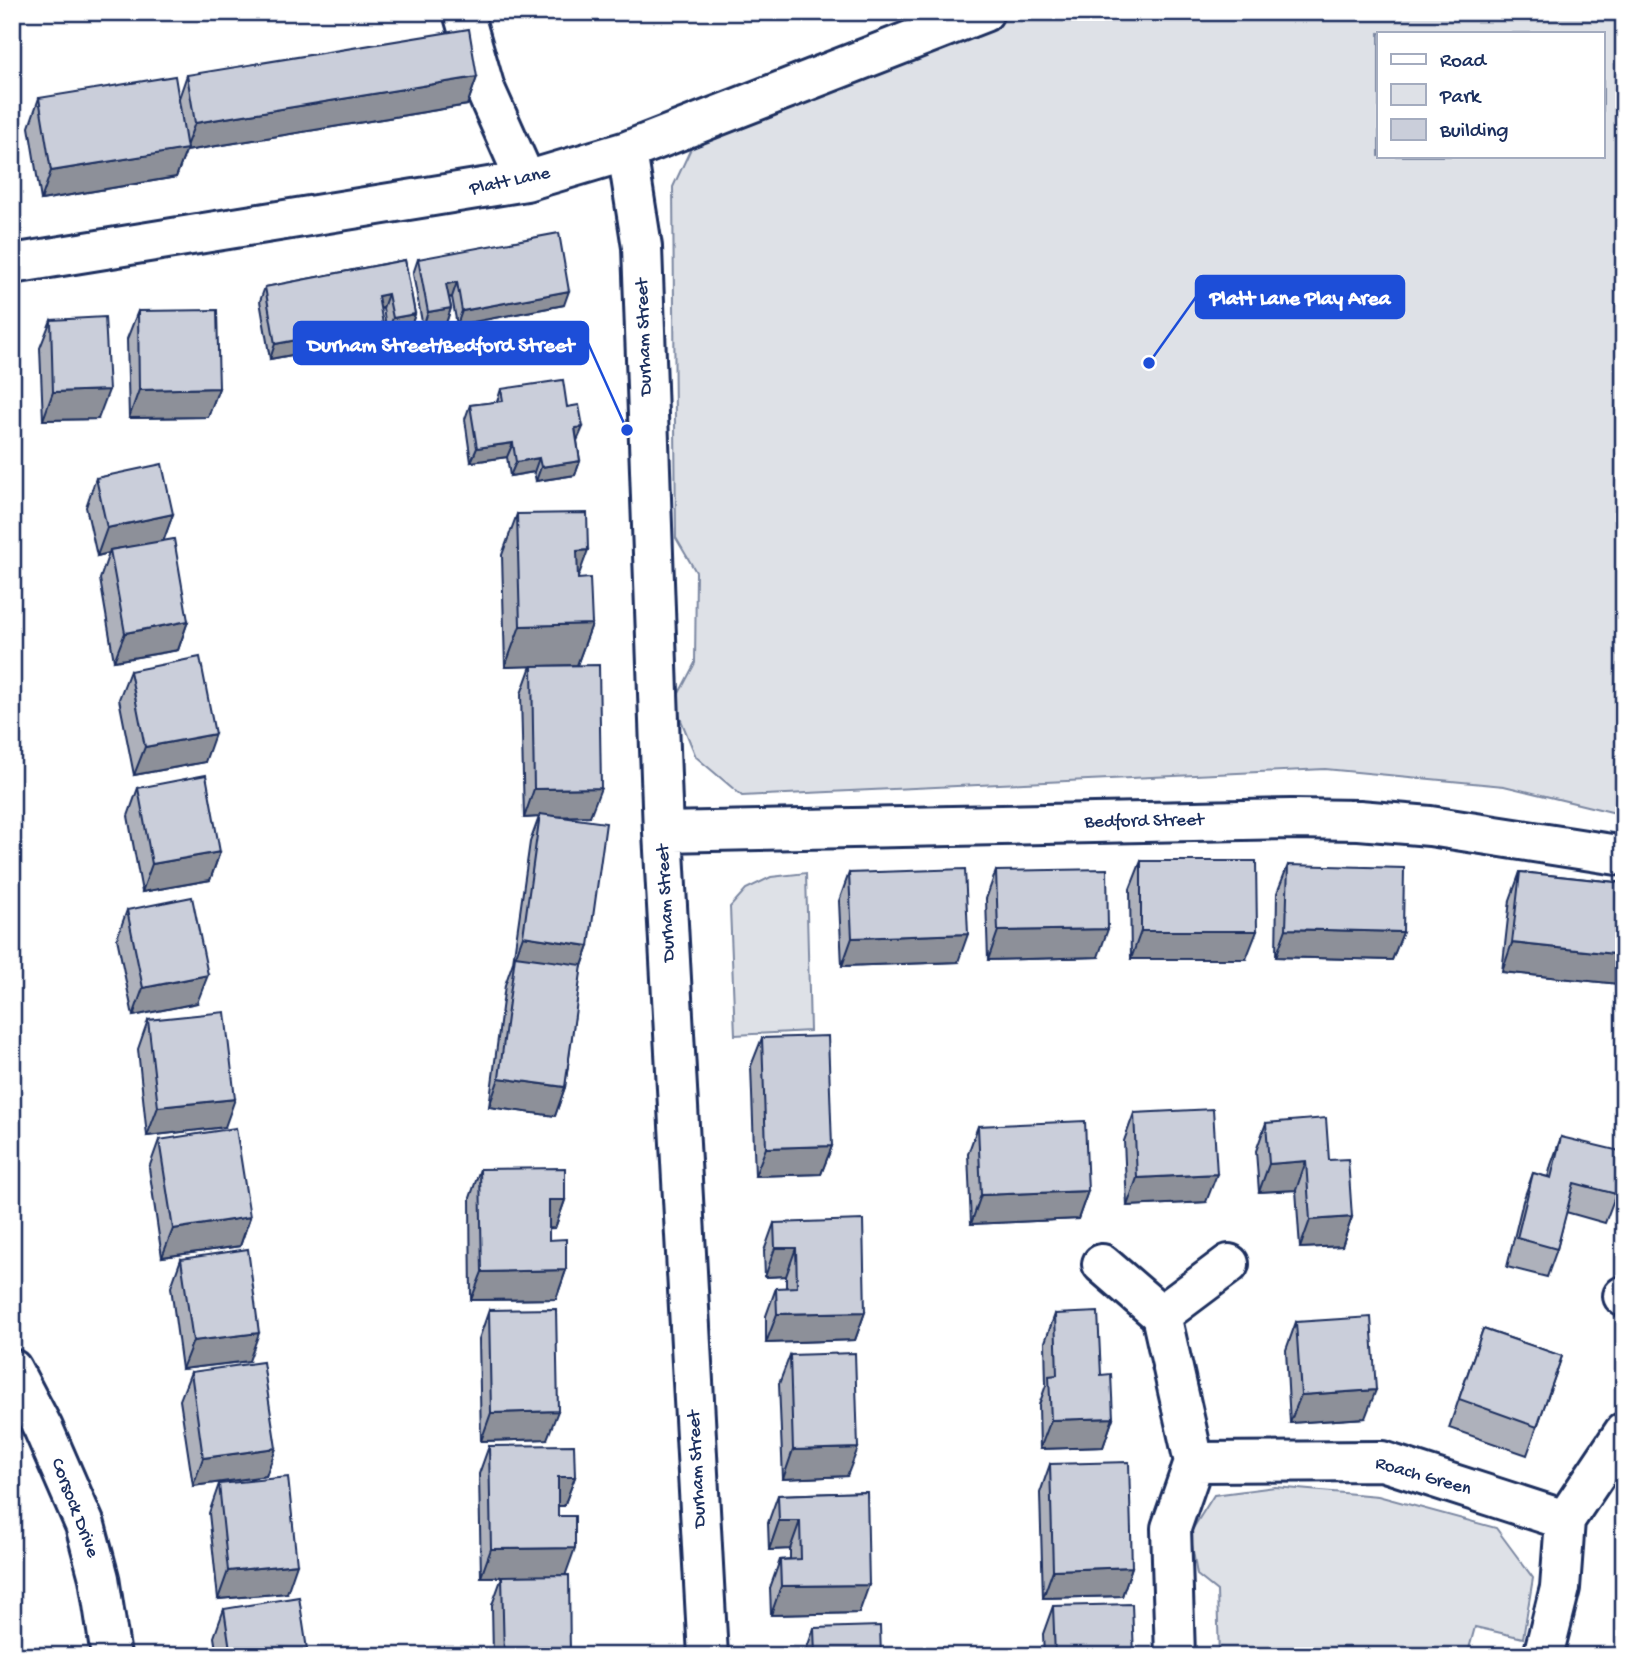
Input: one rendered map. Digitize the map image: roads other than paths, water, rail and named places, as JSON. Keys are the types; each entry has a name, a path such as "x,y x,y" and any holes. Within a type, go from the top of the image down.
{"street":[{"path":"463,12 485,89 526,181"},
{"name":"Platt Lane","path":"12,264 526,181 627,151 984,12"},
{"name":"Durham Street","path":"627,151 642,247 663,832 708,1656"},
{"name":"Bedford Street","path":"663,832 1291,819 1359,820 1430,826 1624,856"},
{"path":"1102,1264 1161,1315 1194,1462 1171,1528 1175,1656"},
{"path":"1161,1315 1229,1264"},
{"name":"Corsock Drive","path":"12,1369 43,1428 85,1525 99,1578 111,1656"},
{"path":"1544,1656 1560,1588 1565,1520 1624,1432"},
{"name":"Roach Green","path":"1194,1462 1382,1461 1565,1520"}],"place":[{"name":"Platt Lane Play Area","path":"1149,363"},
{"name":"Durham Street/Bedford Street","path":"627,430"}]}
